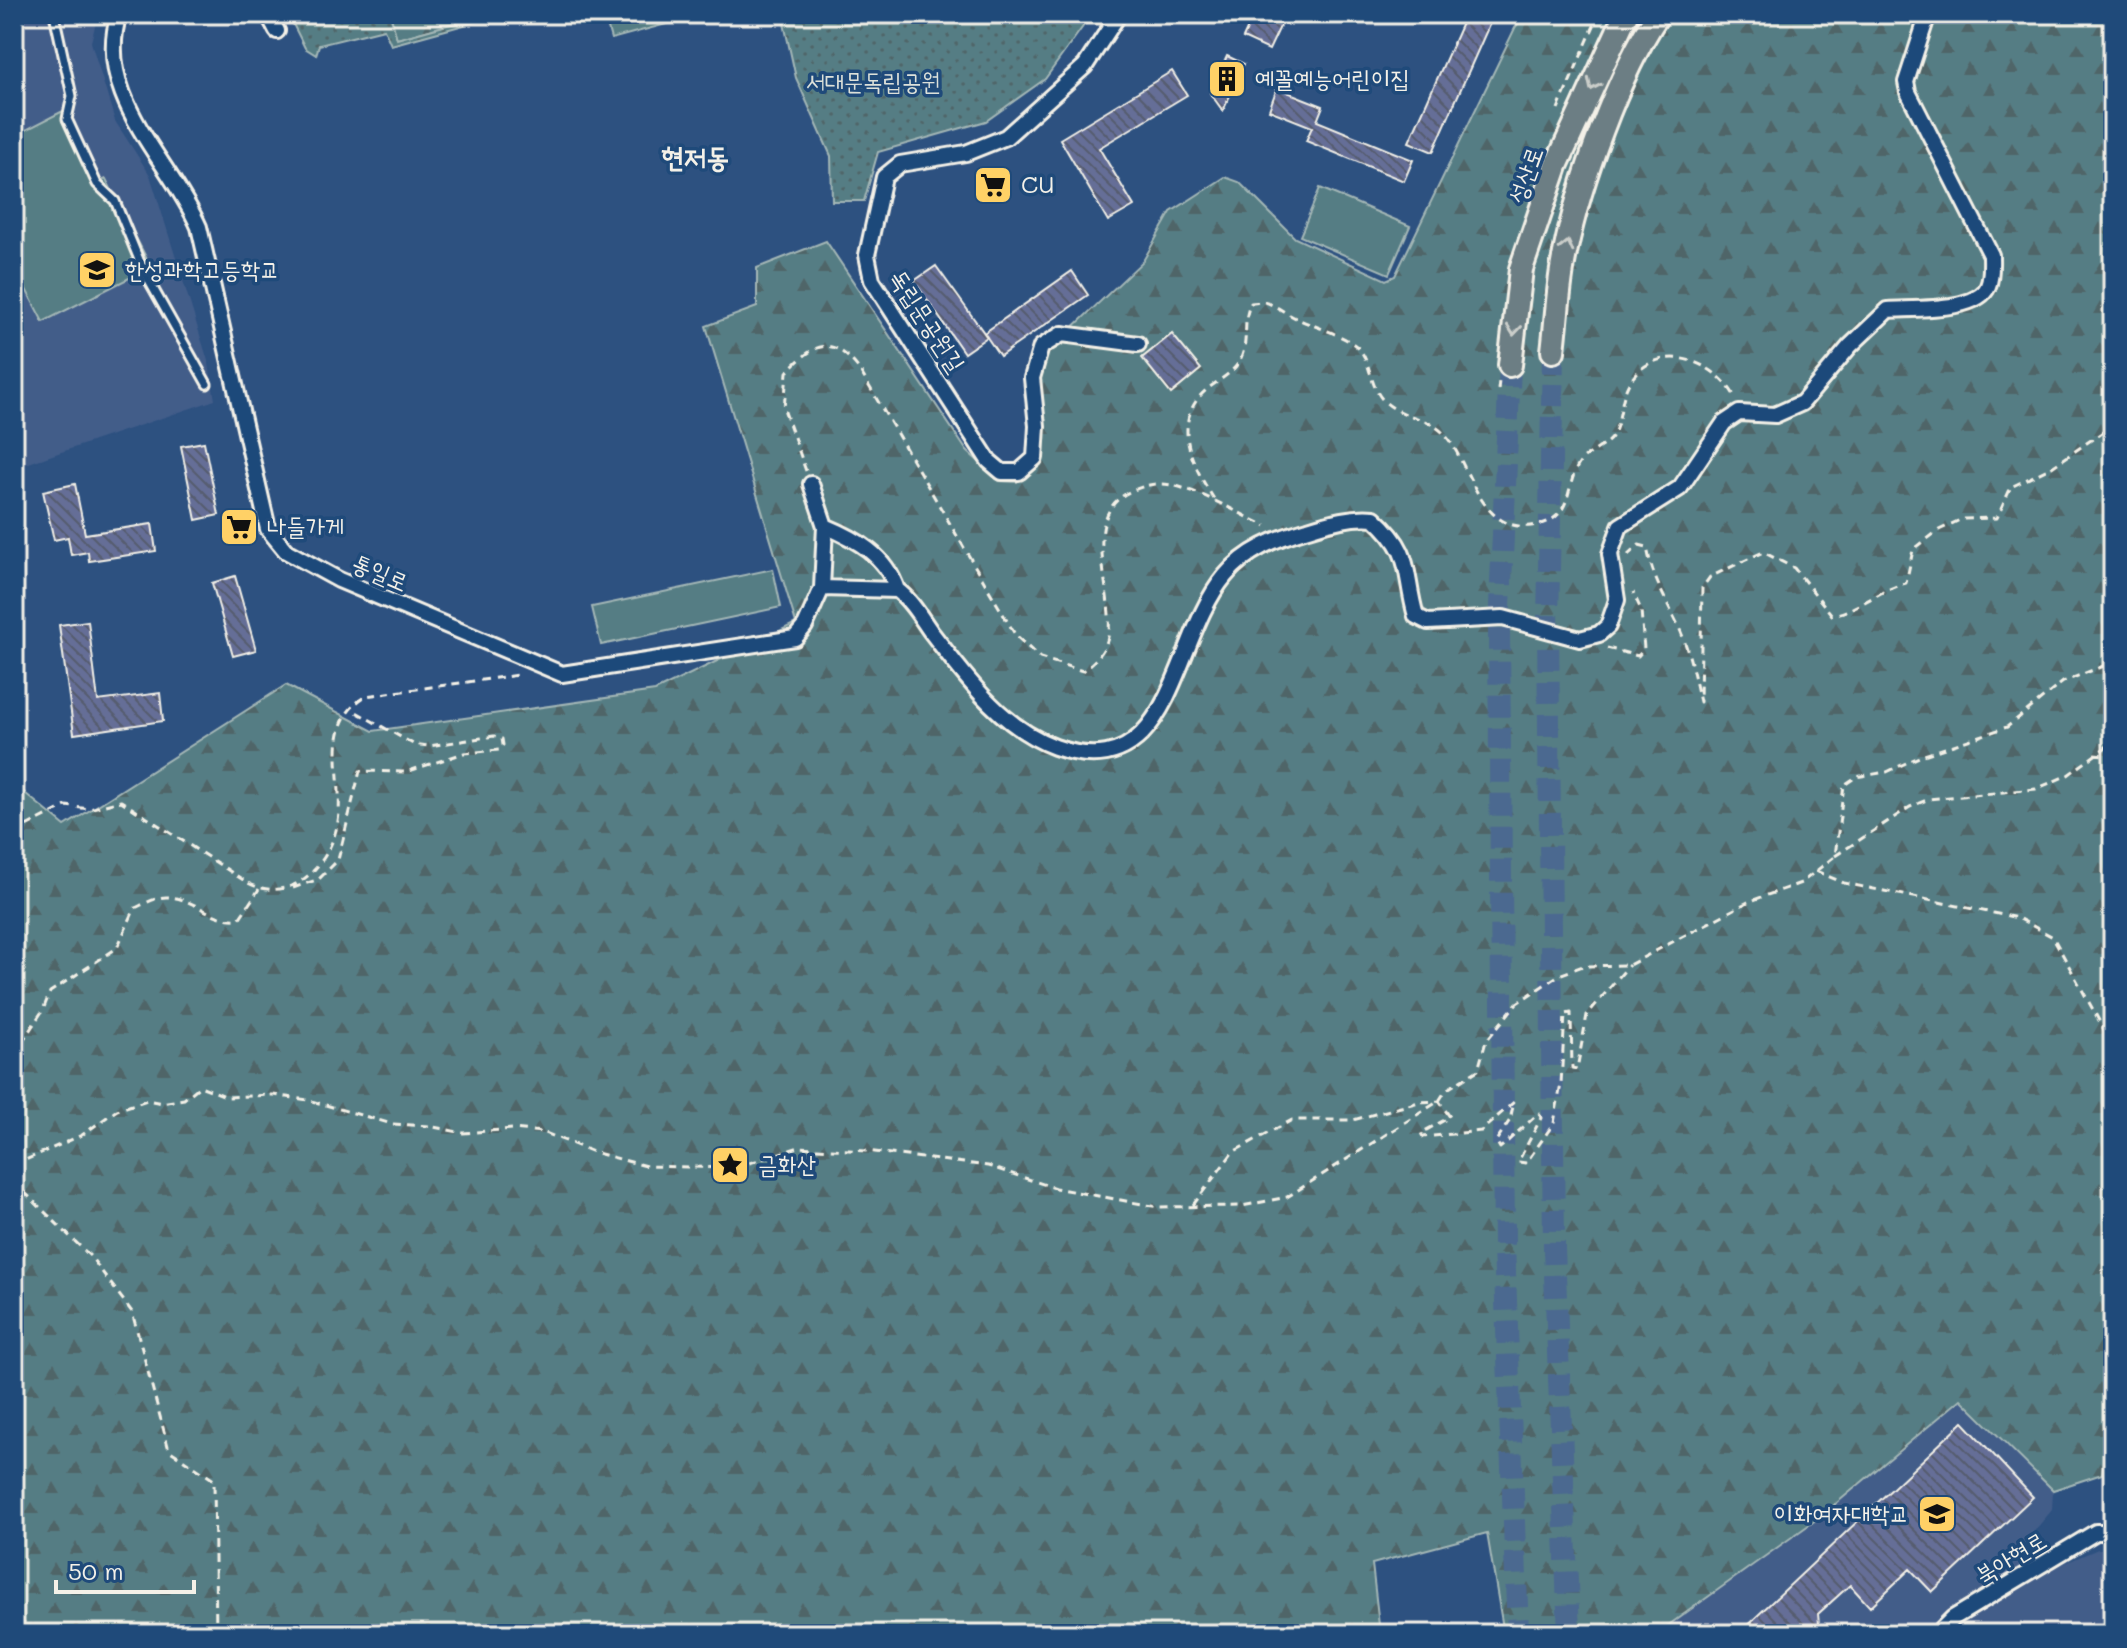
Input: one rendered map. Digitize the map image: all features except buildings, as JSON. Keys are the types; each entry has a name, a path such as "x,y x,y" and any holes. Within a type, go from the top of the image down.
{"main road":[{"name":"성산로","path":"1510,365 1521,269 1556,166 1626,14"},
{"path":"1553,351 1565,253 1585,185 1609,114 1654,19"}],"street":[{"name":"통일로","path":"119,14 112,40 113,64 142,133 187,200 199,227 268,529 286,551 339,580 562,674 795,638 805,626 822,588"},
{"path":"268,14 277,31"},
{"name":"독립문공원길","path":"1119,14 1085,66 1006,137 966,153 900,164 884,177 867,255 872,280 989,461 1002,472 1019,472 1035,458 1037,426 1032,378 1041,347 1062,334 1138,344"},
{"path":"825,526 858,540 892,575 897,590 994,708 1019,729 1055,747 1105,756 1128,746 1151,728 1225,576 1257,547 1337,521 1374,518 1399,543 1408,567 1416,616 1428,622 1503,618 1580,639 1599,634 1608,626 1617,600 1610,554 1620,526 1680,488 1724,423 1742,413 1775,415 1802,403 1850,346 1888,310 1951,307 1974,300 1990,284 1991,255 1984,235 1908,92 1906,82 1928,14"},
{"path":"811,484 825,526 822,588 897,590"},
{"name":"북아현로","path":"1937,1634 1953,1618 2096,1532 2113,1532"}],"lane":[{"path":"54,14 72,96 67,119 97,184 115,201 144,272 207,384"}],"path":[{"path":"1214,499 1189,454 1189,418 1201,395 1223,380 1241,359 1246,338 1246,313 1251,303 1265,302 1360,349 1382,399 1404,414 1427,421 1445,435 1483,503 1501,519 1528,527 1544,523 1568,504 1579,463 1613,436 1629,384 1649,364 1685,357 1698,362 1722,377 1742,413"},
{"path":"811,484 784,409 787,372 806,352 823,345 843,350 859,369 1016,636 1040,658 1061,667 1083,671 1102,654 1109,631 1101,531 1116,503 1127,492 1150,483 1173,485 1214,499 1287,536"},
{"path":"1626,566 1627,555 1639,545 1647,547 1651,573 1677,623 1691,661 1700,702 1702,588 1710,577 1763,552 1794,568 1832,615 1844,613 1880,591 1906,583 1913,550 1939,530 1962,519 1997,518 2011,487 2052,467 2113,425"},
{"path":"1580,639 1638,656 1646,640 1641,610 1631,587"},
{"path":"1835,856 1844,785 1856,777 1887,772 1921,756 2007,727 2063,682 2113,662"},
{"path":"289,888 312,875 332,841 339,798 335,756 339,731 350,709 366,696 524,674 538,664"},
{"path":"14,832 66,806 89,809 121,801 259,889 300,889 319,879 338,860 360,771 406,772 464,753 500,750 503,745 502,739 494,736 429,746 413,744 350,709"},
{"path":"1439,1101 1450,1117 1427,1127 1421,1133 1423,1137 1481,1131 1514,1102 1510,1120 1496,1141 1500,1148 1539,1113 1541,1118 1518,1162 1526,1163 1554,1123 1561,1084 1565,1014 1571,1013 1572,1068 1577,1069 1587,1015 1629,965 1748,902 1801,883 1835,856 1920,803 2036,789 2068,775 2113,742"},
{"path":"2094,754 2113,756"},
{"path":"1816,871 1844,883 2018,918 2053,937 2113,1046"},
{"path":"14,1054 43,1010 50,992 117,948 135,908 164,896 193,902 223,921 239,919 259,889"},
{"path":"14,1165 82,1135 117,1110 147,1100 162,1103 184,1099 200,1086 228,1097 273,1095 308,1100 392,1124 429,1126 463,1133 512,1129 543,1132 602,1154 668,1169 734,1168 799,1147 866,1151 988,1166 1055,1188 1158,1207 1242,1206 1287,1197 1321,1179 1363,1148 1439,1101 1446,1090 1478,1070 1486,1041 1517,1003 1559,975 1583,966 1629,965"},
{"path":"1192,1207 1233,1152 1292,1120 1353,1120 1419,1102 1439,1101"},
{"path":"14,1182 91,1257 132,1312 169,1450 214,1480 216,1634"},
{"path":"263,1634 267,1631 271,1634"}],"shaded area":[{"name":"한성과학고등학교","path":"14,14 94,14 96,22 91,42 115,121 150,175 209,364 215,400 14,468"},
{"name":"이화여자대학교","path":"1961,1399 2053,1490 2052,1510 2021,1547 2037,1575 2098,1549 2113,1549 2113,1634 1656,1634 1820,1517"}],"green space":[{"path":"288,14 390,14 397,39 487,14 504,14 391,45 384,29 319,45 316,55 305,48"},
{"path":"390,14 487,14 397,39"},
{"path":"604,14 703,14 611,39"},
{"name":"서대문독립공원","path":"782,14 1092,14 1045,79 986,121 878,152 864,201 832,201 831,156 796,78"},
{"path":"1525,14 2113,14 2113,1416 2109,1417 2102,1474 2053,1490 1961,1399 1820,1517 1656,1634 1504,1634 1487,1533 1372,1564 1380,1634 14,1634 14,784 65,826 286,685 373,731 655,691 796,623 706,326 757,307 757,268 826,241 967,451 1000,481 1017,482 1041,460 1038,379 1046,353 1143,261 1171,212 1225,177 1239,182 1295,238 1386,280 1395,276 1515,28"},
{"path":"67,109 67,119 97,183 106,179 151,267 43,322 14,266 14,136"},
{"path":"1320,188 1410,226 1389,274 1300,236"},
{"path":"773,569 781,607 601,645 592,607"}],"tunnel":[{"path":"1553,351 1548,624 1554,1248 1569,1634"},
{"path":"1510,365 1499,631 1504,1245 1518,1634"}],"place":[{"name":"예꼴예능어린이집","path":"1227,79"},
{"name":"CU","path":"993,185"},
{"name":"한성과학고등학교","path":"97,270"},
{"name":"나들가게","path":"239,527"},
{"name":"금화산","path":"730,1165"},
{"name":"이화여자대학교","path":"1937,1514"}],"district":[{"name":"현저동","path":"695,157"}]}
